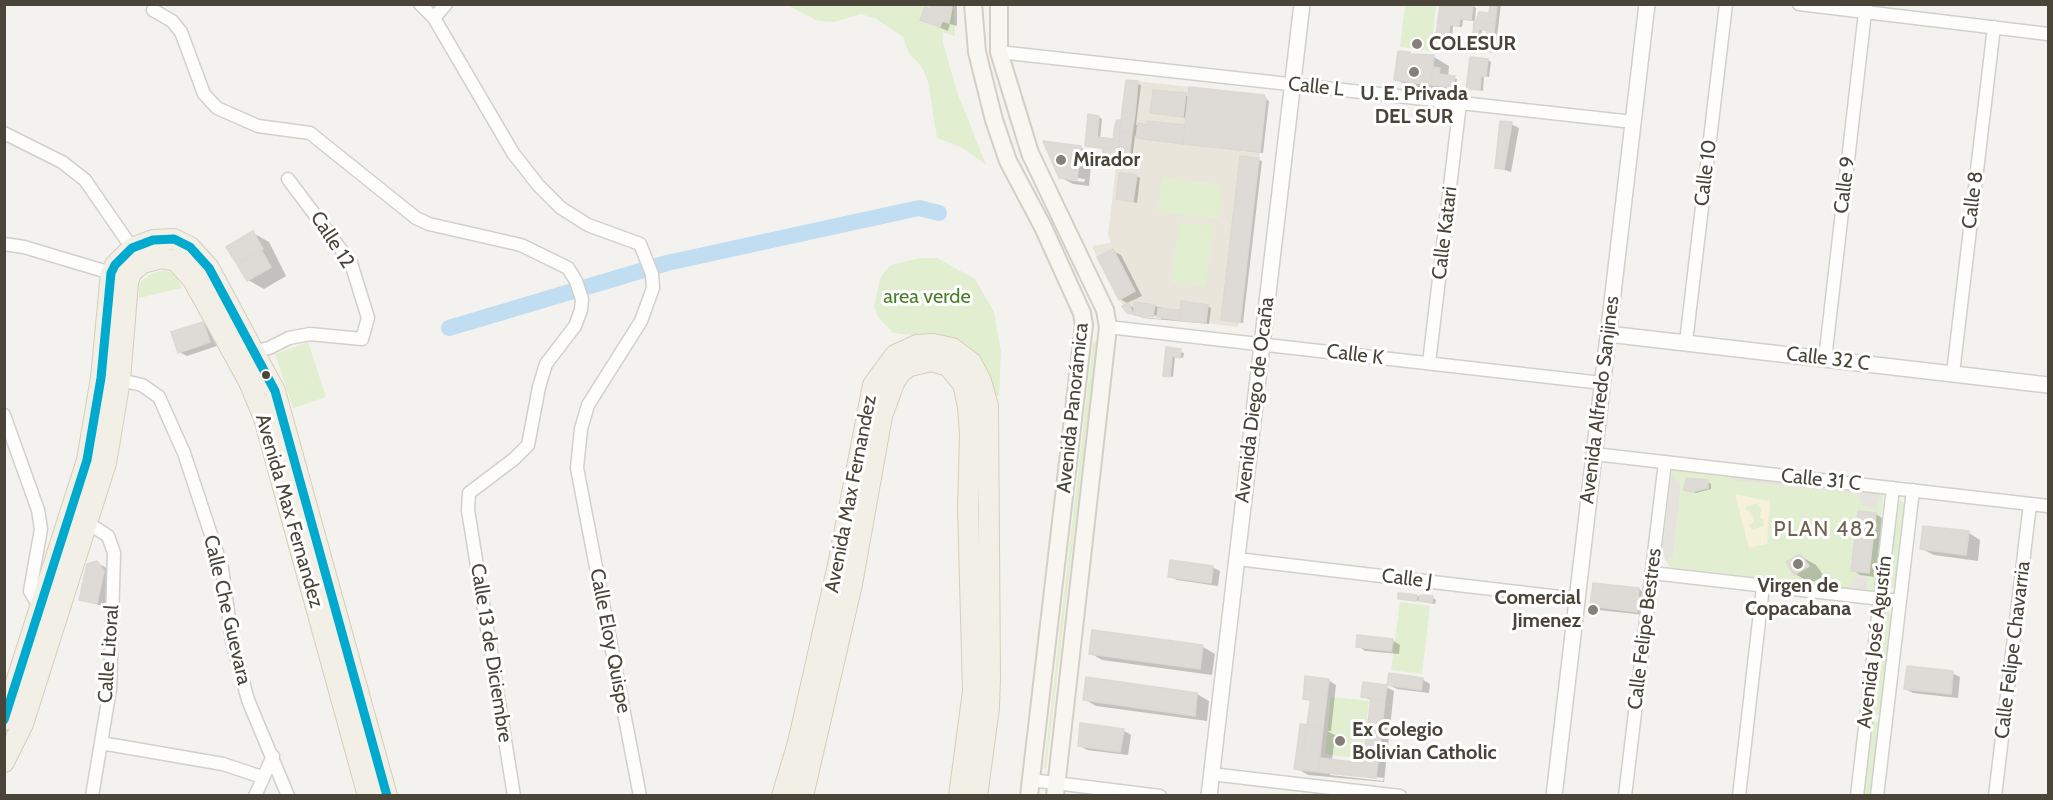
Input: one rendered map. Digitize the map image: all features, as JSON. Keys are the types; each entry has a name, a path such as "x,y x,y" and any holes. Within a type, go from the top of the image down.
{"main road":[{"name":"Avenida Panorámica","path":"973,4 977,52 991,110 1008,161 1056,254 1082,313 1084,325 1030,788"},
{"name":"Avenida Panorámica","path":"999,4 999,52 1030,153 1105,310 1108,327 1056,789"},
{"path":"977,52 999,52"},
{"name":"Avenida Max Fernandez","path":"137,255 153,240 174,239 190,246 209,268 245,355 369,795"},
{"path":"4,762 19,733 54,599 79,521 106,463 111,379 111,273 115,264 137,255"},
{"path":"111,379 128,283 137,255"},
{"path":"1084,325 1108,327"},
{"name":"Avenida Max Fernandez","path":"245,355 267,372 279,402 387,795"},
{"name":"Avenida Max Fernandez","path":"782,795 798,743 838,566 882,416 894,383 910,366 920,362 940,362 948,366 963,384 968,407 980,707 977,795"},
{"name":"Avenida Max Fernandez","path":"803,795 850,594 862,481"},
{"path":"4,720 54,599"},
{"name":"Avenida Max Fernandez","path":"959,795 980,707"}],"street":[{"path":"420,4 434,18 446,4"},
{"name":"Avenida Diego de Ocaña","path":"1209,795 1302,4"},
{"name":"Avenida Alfredo Sanjines","path":"1554,795 1647,4"},
{"name":"Calle 10","path":"1686,342 1726,4"},
{"path":"1799,4 1866,8 2049,34"},
{"name":"Calle 9","path":"1825,359 1866,8"},
{"name":"Calle 13 de Diciembre","path":"153,10 172,21 181,32 204,94 217,108 258,126 310,133 416,218 429,224 521,245 568,268 576,281 582,299 575,326 546,364 539,387 528,445 514,459 469,493 468,510 514,795"},
{"name":"Calle Eloy Quispe","path":"434,18 513,153 538,185 561,208 588,225 640,244 652,274 653,288 641,321 588,405 580,429 577,468 640,795"},
{"name":"Calle 8","path":"1953,373 1994,27"},
{"name":"Calle L","path":"999,52 1633,122"},
{"name":"Calle Katari","path":"1429,363 1460,103"},
{"path":"4,133 62,162 85,180 137,255"},
{"name":"Calle 12","path":"245,355 310,334 362,339 368,318 351,263 288,179"},
{"path":"4,244 24,247 111,273"},
{"name":"Calle K","path":"1108,327 1602,383"},
{"name":"Calle 32 C","path":"1608,334 2049,384"},
{"name":"Calle Che Guevara","path":"111,379 142,384 159,397 184,453 222,568 232,641 248,700 288,795"},
{"path":"5,416 38,510 41,529 30,591 34,598 54,599"},
{"name":"Calle 31 C","path":"1594,454 2049,506"},
{"name":"Calle Felipe Bestres","path":"1625,795 1665,462"},
{"name":"Avenida José Agustín","path":"1857,795 1893,488"},
{"name":"Avenida José Agustín","path":"1877,795 1913,490"},
{"name":"Calle Felipe Chavarria","path":"1995,795 2030,504"},
{"name":"Calle Litoral","path":"79,521 108,536 114,553 110,689 92,795"},
{"name":"Calle J","path":"1237,559 1577,599"},
{"path":"1652,573 1899,601"},
{"path":"1738,795 1763,586"},
{"path":"101,744 224,764 261,777"},
{"path":"255,795 261,777 273,756"},
{"path":"1211,774 1400,795"},
{"path":"1030,788 1160,795"}],"shaded area":[{"path":"1126,80 1264,95 1266,99 1240,322 1237,327 1127,313 1092,246 1111,243 1108,235"},
{"path":"1671,475 1681,486 1673,556 1666,561 1662,552"},
{"path":"1730,476 1880,493 1876,509 1864,507 1857,494 1733,480"},
{"path":"1856,576 1868,578 1867,587 1871,590 1847,588 1855,583"}],"green space":[{"path":"787,5 954,5 955,36 943,32 943,43 957,92 986,165 963,148 937,138 928,81 921,66 909,53 903,37 876,19 861,14 835,22 818,21"},
{"path":"1405,5 1436,5 1431,51 1400,47"},
{"path":"1162,177 1223,185 1219,219 1158,212"},
{"path":"1179,222 1213,226 1206,287 1171,282"},
{"name":"area verde","path":"920,258 937,258 975,279 994,312 1001,352 999,396 985,393 981,381 921,336 893,333 878,317 874,307 880,279 884,272 891,265"},
{"path":"164,270 175,274 182,288 139,298 139,285 144,279 152,273"},
{"path":"308,342 326,397 293,408 275,354"},
{"path":"1093,342 1097,342 1046,769 1044,768"},
{"path":"1673,470 1857,494 1865,507 1875,509 1878,495 1883,494 1875,587 1871,590 1867,586 1868,578 1857,577 1855,583 1847,588 1670,567 1666,561 1673,556 1681,486 1671,475"},
{"path":"1901,500 1904,504 1894,587 1891,589 1888,586 1897,503"},
{"path":"1400,602 1430,606 1422,674 1391,670"},
{"path":"1889,611 1891,615 1880,715 1873,714 1885,614"},
{"path":"1331,697 1369,701 1362,759 1325,754"},
{"path":"1872,721 1879,722 1870,795 1864,795"}],"sand":[{"path":"1735,494 1770,501 1767,544 1749,548","holes":["1758,503 1761,510 1760,518 1763,519 1764,526 1752,530 1749,525 1754,522 1751,512 1745,507"]}],"building":[{"path":"933,4 952,7 949,23 942,21 940,27 920,20 925,7 931,9"},
{"path":"1440,4 1473,5 1471,20 1460,19 1459,26 1450,25 1448,38 1436,37"},
{"path":"1490,4 1497,4 1495,23 1476,21 1479,12 1489,13"},
{"path":"1474,21 1495,23 1492,52 1471,49 1472,37 1478,38 1477,43 1485,45 1487,30 1479,29 1478,35 1473,35"},
{"path":"1398,51 1434,55 1431,85 1394,80"},
{"path":"1470,57 1488,59 1486,76 1481,76 1480,90 1466,89"},
{"path":"1433,67 1440,68 1439,74 1455,76 1453,87 1431,85"},
{"path":"1126,80 1138,81 1135,114 1122,112"},
{"path":"1189,87 1264,95 1266,99 1260,152 1183,144"},
{"path":"1153,90 1186,93 1183,117 1150,113"},
{"path":"1122,112 1135,114 1132,133 1120,131"},
{"path":"1088,114 1099,116 1097,137 1113,139 1117,120 1121,120 1118,150 1085,146"},
{"path":"1147,121 1185,125 1183,144 1136,138 1138,123 1147,125"},
{"path":"1500,121 1512,122 1504,169 1495,168"},
{"path":"1120,131 1132,133 1129,159 1117,157"},
{"path":"1043,141 1081,146 1077,180 1059,178"},
{"path":"1103,148 1118,150 1117,159 1102,158"},
{"path":"1240,156 1259,158 1240,322 1221,320"},
{"path":"1119,173 1137,175 1133,202 1116,199"},
{"path":"253,231 263,249 237,264 226,247"},
{"path":"1113,249 1135,291 1119,300 1097,257"},
{"path":"261,250 271,267 247,281 237,264"},
{"path":"1181,301 1208,305 1206,323 1179,320"},
{"path":"1134,302 1155,305 1153,317 1134,315"},
{"path":"1129,303 1133,314 1127,313 1122,306"},
{"path":"1158,308 1180,310 1179,320 1157,317"},
{"path":"203,322 210,342 178,353 171,332"},
{"path":"1166,347 1181,349 1180,358 1172,356 1170,377 1163,376"},
{"path":"1686,478 1708,480 1708,488 1691,492 1684,490"},
{"path":"1858,511 1876,513 1869,573 1851,571"},
{"path":"1923,526 1969,531 1966,555 1920,549"},
{"name":"Virgen de Copacabana","path":"1800,554 1809,566 1794,575 1786,562"},
{"path":"1170,560 1213,566 1211,583 1168,577"},
{"path":"97,561 104,571 97,604 79,600 87,564"},
{"path":"1593,583 1639,588 1637,612 1590,606"},
{"path":"1398,593 1417,595 1416,601 1398,599"},
{"path":"1420,595 1433,596 1432,603 1419,601"},
{"path":"1092,630 1203,645 1200,669 1089,654"},
{"path":"1357,635 1393,639 1391,651 1356,647"},
{"path":"1907,666 1953,671 1951,694 1904,689"},
{"path":"1389,673 1423,678 1421,690 1387,685"},
{"path":"1305,676 1329,679 1323,727 1307,725 1312,689 1304,689"},
{"path":"1086,677 1197,693 1195,716 1083,700"},
{"path":"1363,682 1387,685 1385,700 1361,697"},
{"path":"1304,689 1312,689 1310,700 1303,699"},
{"path":"1371,698 1385,700 1376,778 1318,772 1320,758 1363,763"},
{"path":"1080,723 1124,729 1120,752 1078,746"},
{"path":"1300,724 1307,725 1304,750 1297,749"},
{"path":"1307,725 1323,727 1318,772 1294,769 1297,749 1304,750"}],"waterway":[{"path":"449,328 667,263 919,208 939,213"}],"transit line":[{"path":"4,720 87,460 101,378 111,273 115,265 132,248 153,240 174,239 190,247 209,268 275,391 387,796"}],"place":[{"name":"COLESUR","path":"1417,44"},
{"name":"U. E. Privada DEL SUR","path":"1414,72"},
{"name":"Mirador","path":"1061,160"},
{"name":"Virgen de Copacabana","path":"1798,564"},
{"name":"Comercial Jimenez","path":"1593,610"},
{"name":"Ex Colegio Bolivian Catholic","path":"1340,741"}],"district":[{"name":"PLAN 482","path":"1825,530"}]}
